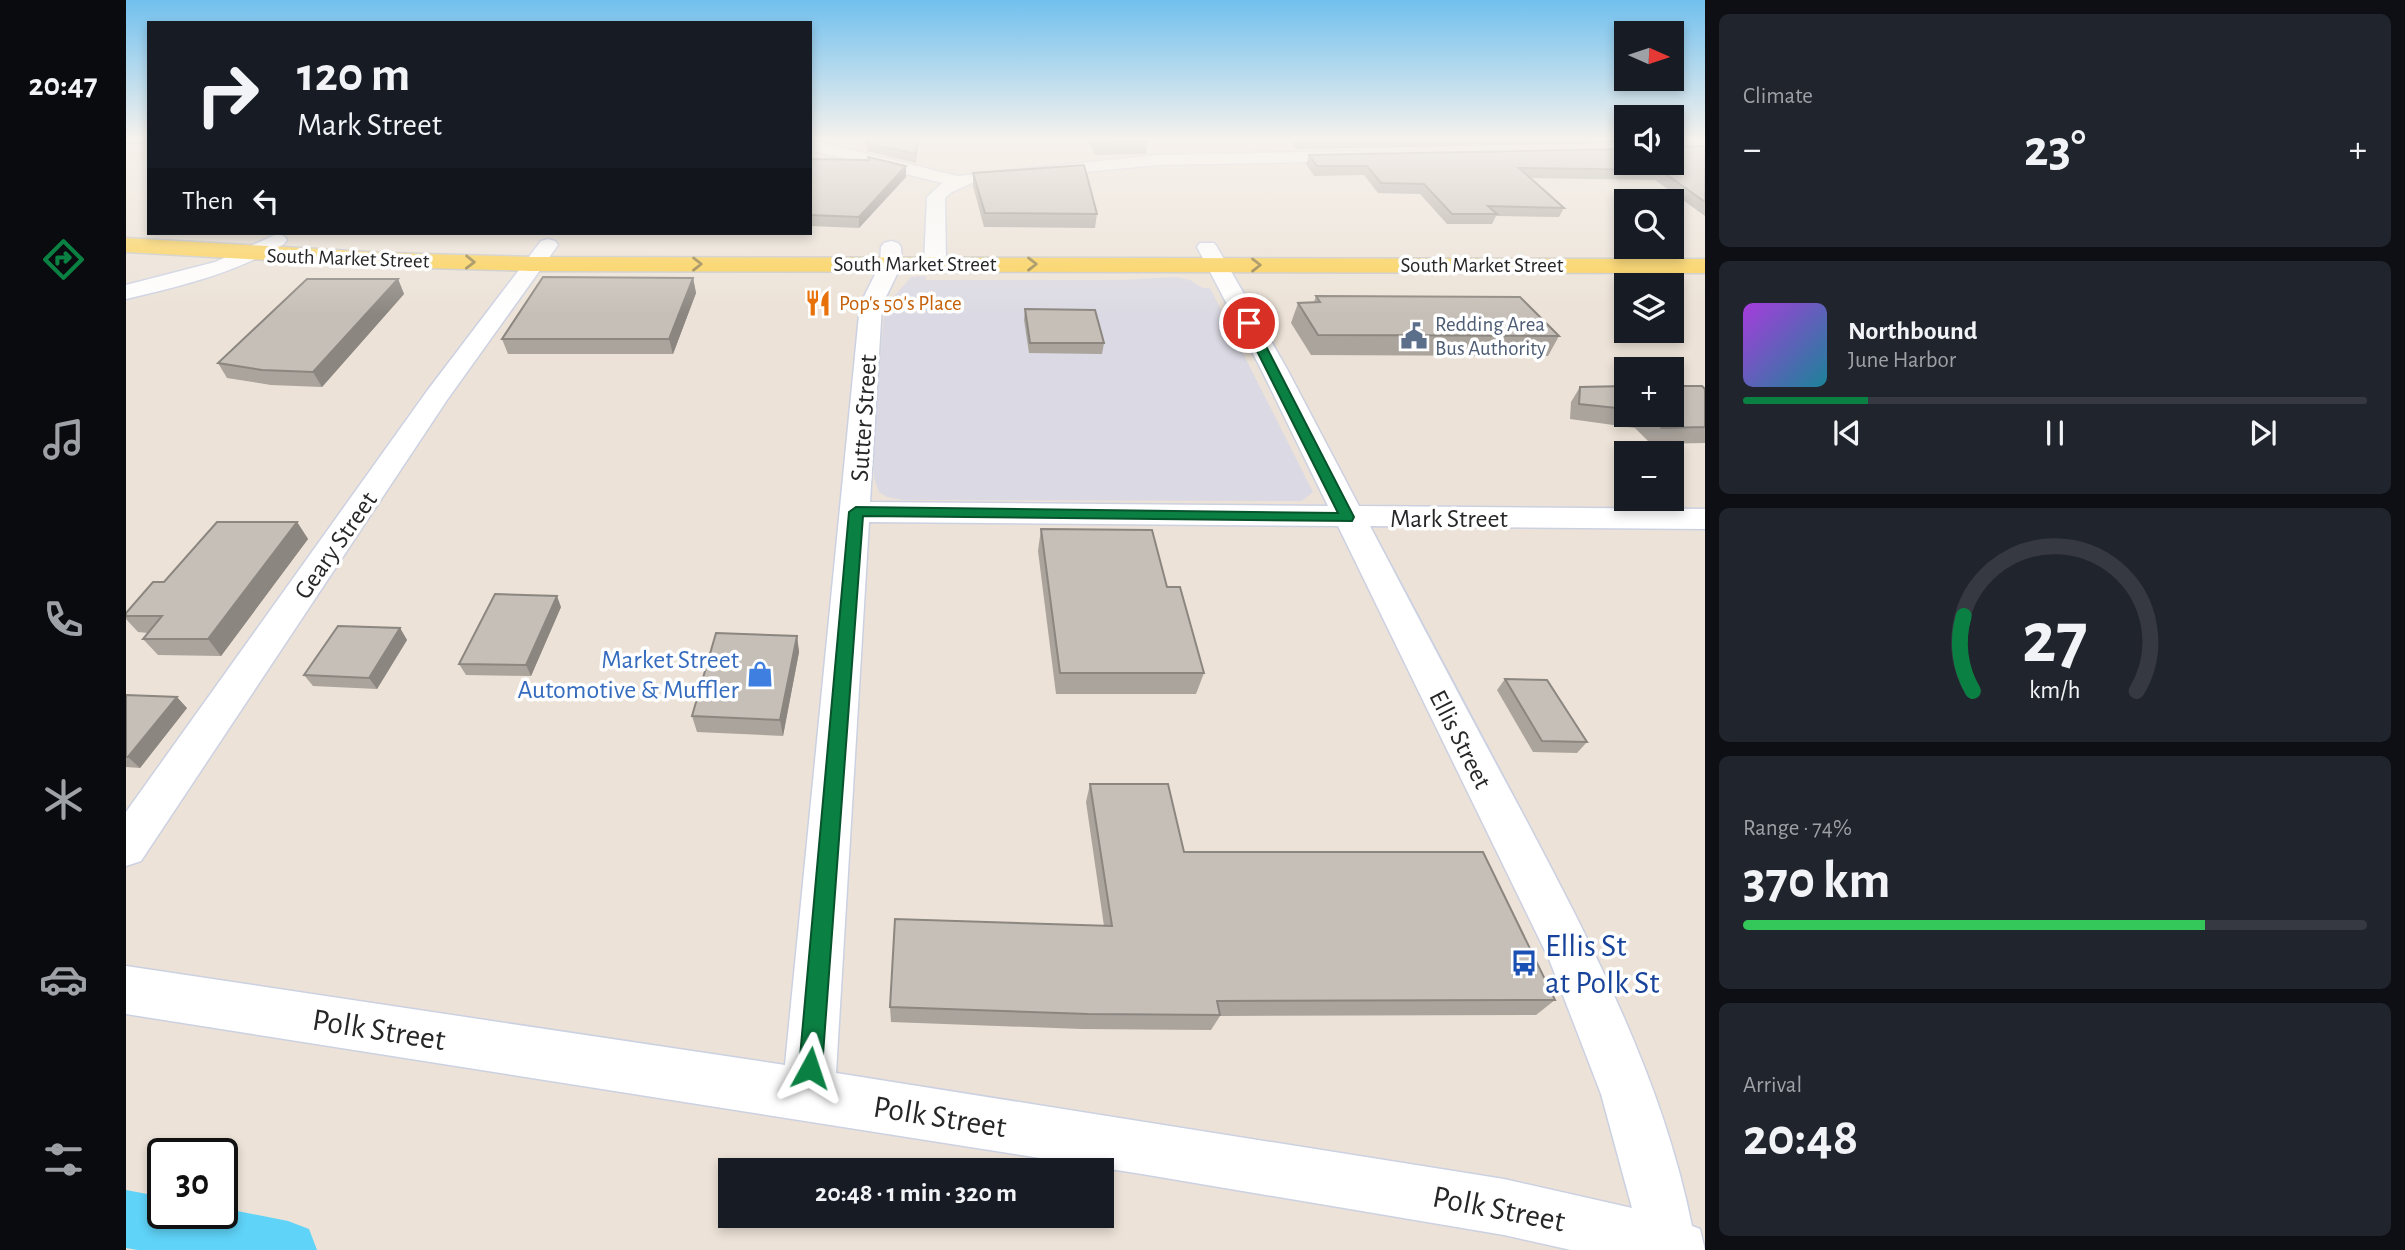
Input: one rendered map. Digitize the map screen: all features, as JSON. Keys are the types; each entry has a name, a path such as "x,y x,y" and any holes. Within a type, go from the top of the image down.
{"main road":[{"path":"126,229 147,232"},
{"name":"South Market Street","path":"193,235 540,254"},
{"name":"South Market Street","path":"126,245 255,254 1212,256 1705,266"},
{"name":"South Market Street","path":"1212,256 1556,247 1705,248"},
{"path":"1556,247 1581,265"}],"street":[{"path":"936,255 937,198"},
{"path":"126,292 216,271 255,254 277,240"},
{"name":"Geary Street","path":"126,847 436,397 540,254"},
{"name":"Sutter Street","path":"808,1095 871,305 891,255"},
{"name":"Ellis Street","path":"1212,256 1274,369 1566,944 1606,1031 1630,1096 1672,1248"},
{"name":"Mark Street","path":"856,512 1705,519"},
{"name":"Polk Street","path":"126,990 808,1095 1504,1207 1672,1248"}],"shaded area":[{"path":"925,276 926,280 1123,280 1175,277 1210,288 1313,492 1302,501 903,500 887,497 879,492 874,478 873,431 885,307 911,277"}],"building":[{"path":"812,198 876,198 859,217 812,215"},
{"path":"981,198 1093,198 1097,214 985,213"},
{"path":"1437,198 1553,198 1564,208 1488,206 1497,214 1452,214"},
{"path":"543,277 693,278 669,339 502,339"},
{"path":"307,279 398,279 313,372 262,370 218,363"},
{"path":"1316,296 1520,297 1559,336 1318,335 1298,303 1320,302"},
{"path":"1025,309 1095,310 1104,343 1030,343"},
{"path":"1614,386 1614,408 1579,404 1580,387"},
{"path":"1684,386 1702,386 1705,389 1705,427 1662,428 1684,427"},
{"path":"217,522 297,522 208,639 143,639 162,616 126,616 126,613 153,582 164,582"},
{"path":"1041,529 1152,530 1167,587 1180,587 1204,673 1060,673"},
{"path":"495,594 557,596 526,665 459,664"},
{"path":"338,626 400,628 369,678 304,675"},
{"path":"716,633 797,636 780,720 692,716"},
{"path":"1505,679 1547,680 1587,742 1542,741"},
{"path":"126,695 177,697 128,757 126,757"},
{"path":"1090,784 1168,784 1184,852 1483,852 1555,1000 1217,1001 1220,1015 1088,1014 890,1007 895,919 1112,926"}],"waterway":[{"path":"126,1219 288,1250"}],"place":[{"name":"Pop's 50's Place","path":"818,303"},
{"name":"Redding Area Bus Authority","path":"1414,336"},
{"name":"Market Street Automotive & Muffler","path":"760,674"},
{"name":"Ellis St at Polk St","path":"1524,963"}],"route":[{"path":"810,1068 856,512 1347,517 1249,323"}]}
